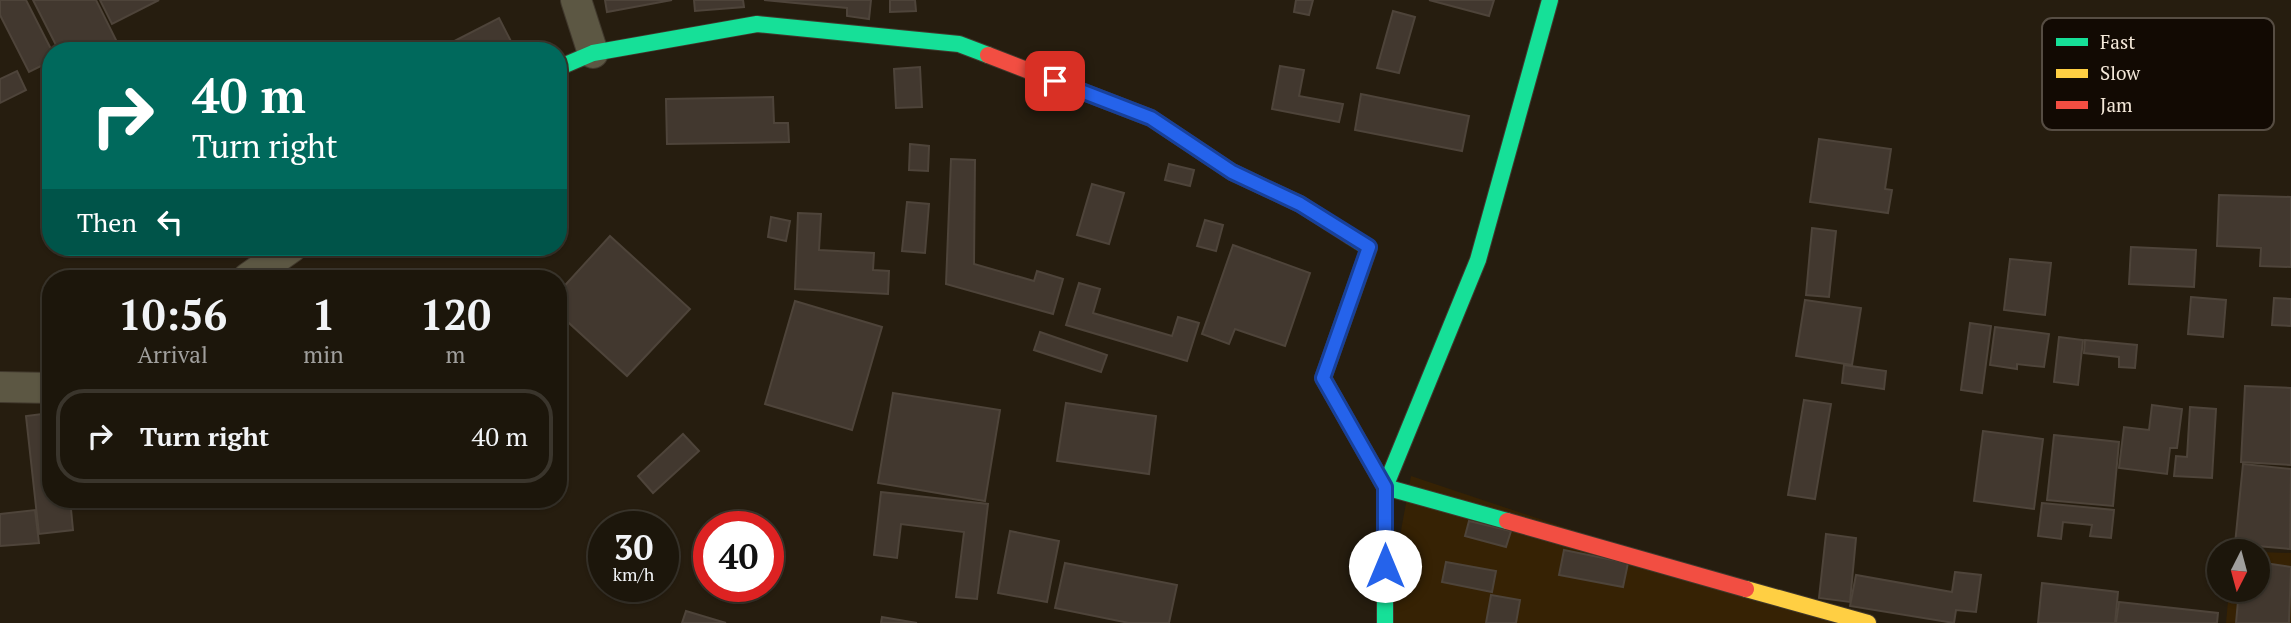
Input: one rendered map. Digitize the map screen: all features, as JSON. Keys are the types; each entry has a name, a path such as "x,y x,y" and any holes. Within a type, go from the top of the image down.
{"street":[{"path":"576,0 593,53"},
{"path":"1385,623 1385,487 1478,260 1549,0"},
{"path":"567,64 593,53 757,24 959,44 1151,118 1232,172 1300,204 1369,247 1323,378 1385,487 1868,623"},
{"path":"259,270 279,256"},
{"path":"0,387 42,388"}],"shaded area":[{"path":"1411,476 1850,623 1384,623"},
{"path":"2270,552 2291,553 2291,623 2226,623 2228,602 2270,602"}],"building":[{"path":"0,0 26,0 47,42 42,42 42,66 29,72 0,15"},
{"path":"33,0 96,0 117,42 54,42"},
{"path":"100,0 159,0 112,24"},
{"path":"605,0 672,0 607,12"},
{"path":"694,0 743,0 744,7 695,11"},
{"path":"764,0 871,0 869,19 847,16 847,8"},
{"path":"890,0 915,0 916,11 890,12"},
{"path":"1296,0 1313,0 1309,15 1294,12"},
{"path":"1429,0 1494,0 1489,16"},
{"path":"1393,11 1415,17 1399,73 1377,68"},
{"path":"499,18 511,42 452,42"},
{"path":"1280,66 1304,70 1299,96 1343,104 1339,122 1272,109"},
{"path":"920,67 922,107 896,108 894,69"},
{"path":"17,71 26,90 0,103 0,79"},
{"path":"1361,94 1469,116 1462,151 1355,130"},
{"path":"773,97 774,123 788,123 789,142 667,144 666,99"},
{"path":"1819,139 1891,149 1885,189 1892,190 1888,213 1810,202"},
{"path":"910,144 929,146 928,171 909,170"},
{"path":"951,159 975,160 974,264 1034,281 1037,271 1063,279 1053,314 946,284"},
{"path":"1169,164 1194,170 1190,186 1165,180"},
{"path":"1092,184 1124,193 1109,244 1077,235"},
{"path":"2219,195 2291,197 2291,267 2260,266 2261,248 2217,246"},
{"path":"907,202 929,204 925,253 902,251"},
{"path":"798,213 821,214 819,250 874,253 873,270 889,271 888,294 795,289"},
{"path":"771,217 790,221 786,241 768,237"},
{"path":"1205,220 1223,225 1216,251 1197,246"},
{"path":"1812,228 1836,231 1829,297 1806,295"},
{"path":"610,236 690,309 627,376 567,321 567,283"},
{"path":"1233,245 1310,273 1285,346 1235,329 1229,344 1202,334"},
{"path":"2131,247 2196,250 2194,287 2129,284"},
{"path":"2010,259 2051,263 2045,315 2004,310"},
{"path":"1079,283 1100,289 1093,313 1172,336 1178,317 1199,323 1187,361 1066,325"},
{"path":"2191,297 2226,300 2223,337 2188,334"},
{"path":"2274,298 2291,299 2291,326 2272,325"},
{"path":"1805,300 1861,308 1852,365 1796,356"},
{"path":"795,301 882,327 852,430 765,404"},
{"path":"1970,323 1991,326 1982,393 1961,390"},
{"path":"1995,327 2049,334 2044,367 2017,364 2017,369 1990,365"},
{"path":"1040,332 1107,355 1101,372 1034,350"},
{"path":"2059,337 2083,340 2078,385 2054,382"},
{"path":"2085,340 2137,345 2135,368 2119,367 2119,357 2084,353"},
{"path":"1844,365 1886,371 1884,389 1842,383"},
{"path":"2245,386 2291,388 2291,465 2241,462"},
{"path":"893,393 1000,410 985,501 878,483"},
{"path":"1804,400 1831,404 1815,499 1788,495"},
{"path":"1066,403 1156,416 1149,474 1057,461"},
{"path":"2152,405 2182,409 2177,448 2170,448 2167,474 2119,468 2124,427 2149,430"},
{"path":"2190,407 2216,409 2212,478 2174,476 2176,456 2187,457"},
{"path":"42,414 42,508 71,508 73,530 39,534 26,416"},
{"path":"1983,431 2043,439 2034,509 1974,501"},
{"path":"683,434 699,451 653,493 638,476"},
{"path":"2054,435 2119,442 2113,506 2047,500"},
{"path":"2243,464 2291,469 2290,549 2270,547 2270,539 2236,539"},
{"path":"881,492 988,504 977,599 956,597 964,532 901,524 897,558 874,555"},
{"path":"2042,503 2114,510 2111,538 2090,536 2092,525 2063,522 2061,539 2038,536"},
{"path":"35,510 39,543 0,546 0,514"},
{"path":"1469,521 1511,531 1506,547 1465,536"},
{"path":"1010,531 1059,541 1047,602 998,593"},
{"path":"1826,534 1856,538 1850,602 1819,598"},
{"path":"1564,550 1628,563 1623,587 1559,575"},
{"path":"1446,562 1496,571 1492,592 1442,582"},
{"path":"1065,563 1177,585 1169,623 1129,623 1055,608"},
{"path":"2270,564 2291,567 2289,623 2236,623 2238,602 2270,602"},
{"path":"1955,572 1981,575 1976,612 1956,610 1954,623 1850,606 1856,575 1952,592"},
{"path":"2042,583 2118,592 2115,623 2038,623"},
{"path":"1491,595 1520,600 1516,623 1486,623"},
{"path":"2119,602 2218,613 2217,623 2116,623"},
{"path":"686,611 726,623 682,623"},
{"path":"882,617 917,623 881,623"}],"traffic: fast":[{"path":"1507,521 1385,487 1478,260 1550,0"},
{"path":"567,64 593,53 757,24 959,44 988,55"},
{"path":"1350,236 1369,248 1323,378 1385,487 1385,623"}],"traffic: slow":[{"path":"1746,589 1868,623"}],"traffic: jam":[{"path":"988,55 1151,118 1232,172 1300,204 1350,236"},
{"path":"1507,521 1746,589"}],"route":[{"path":"1055,81 1151,118 1232,172 1300,204 1369,247 1323,378 1385,487 1385,566"}]}
